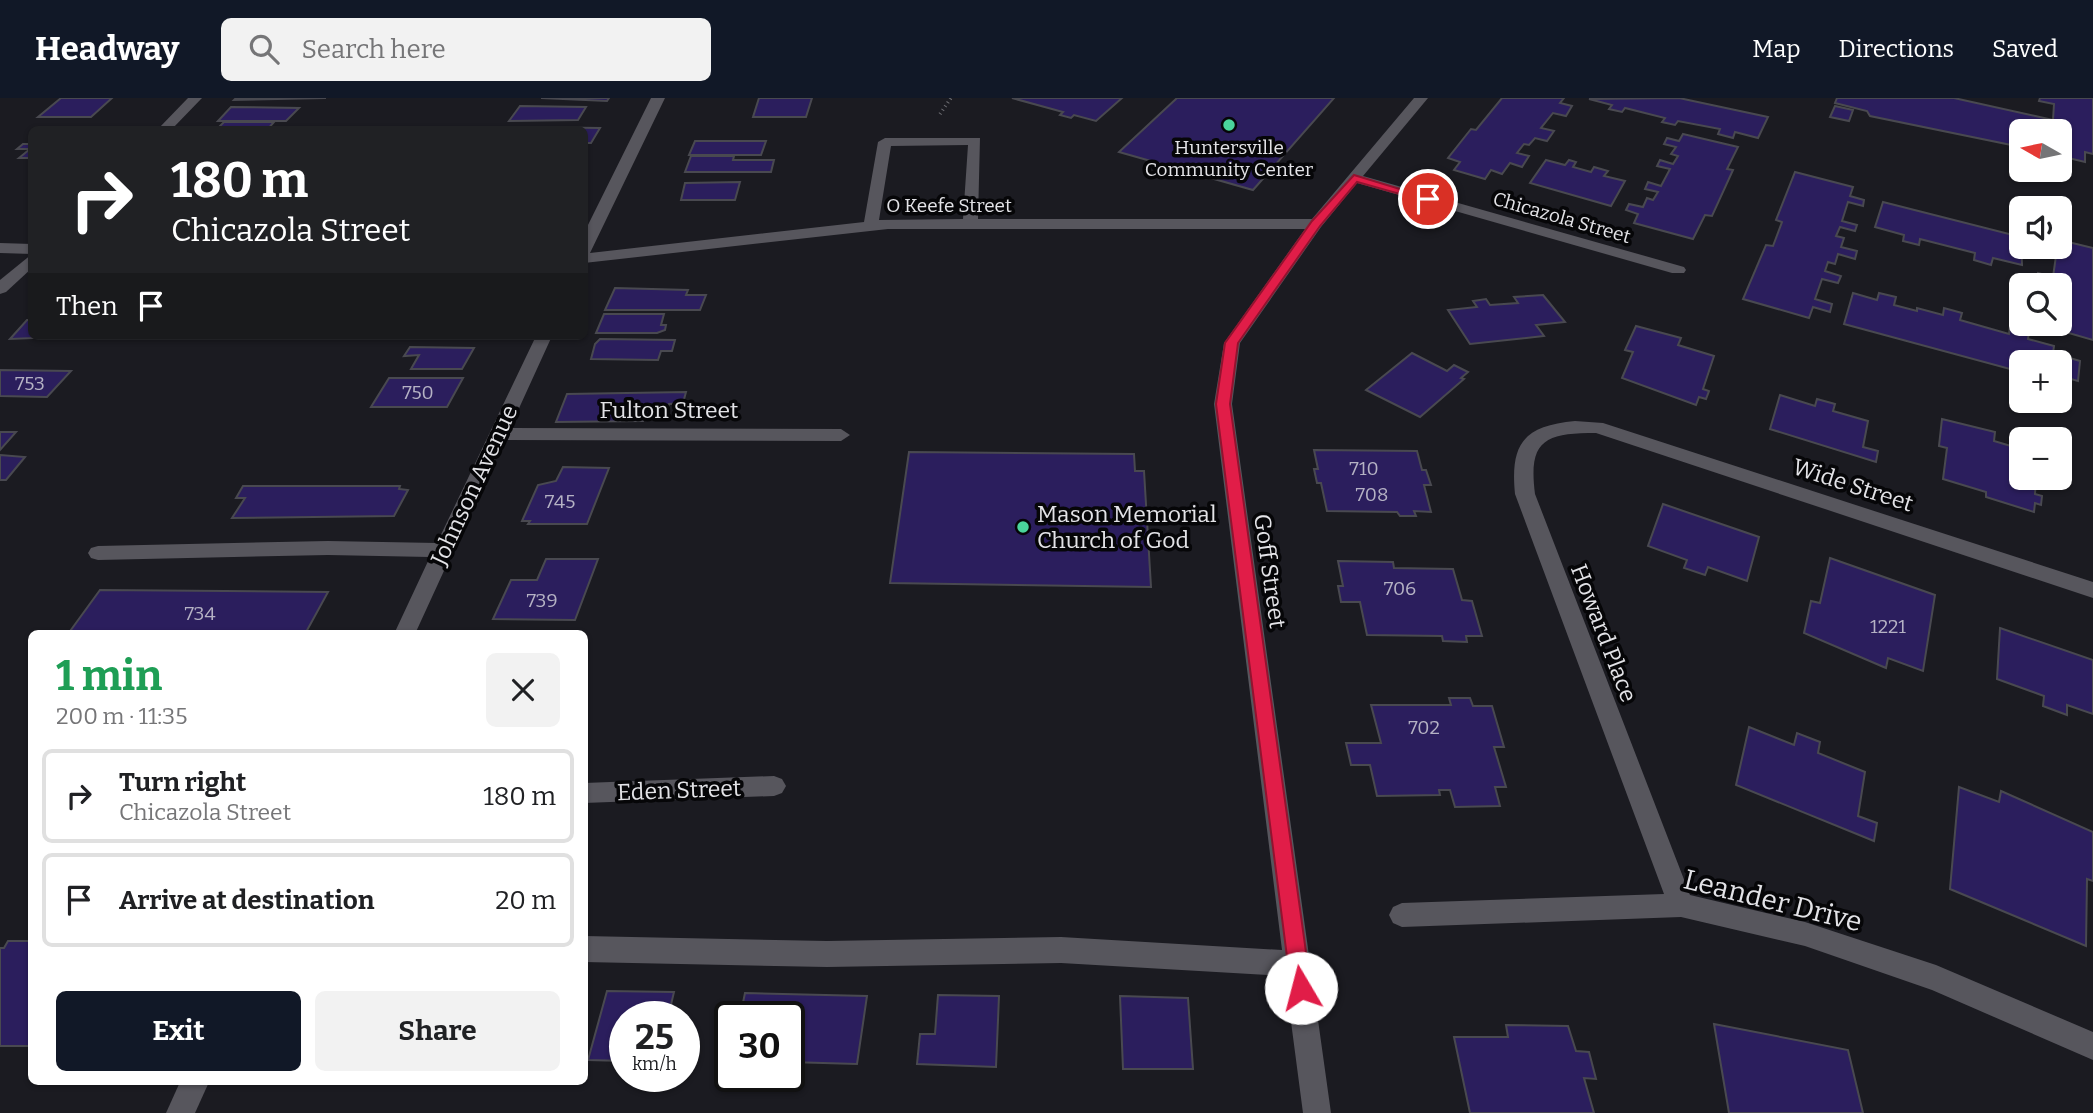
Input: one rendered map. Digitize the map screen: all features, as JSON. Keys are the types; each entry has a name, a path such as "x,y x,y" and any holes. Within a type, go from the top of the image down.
{"street":[{"path":"167,126 195,98"},
{"path":"588,242 658,98"},
{"name":"Goff Street","path":"1317,1113 1223,404 1232,343 1316,224 1421,98"},
{"path":"871,226 885,142 975,141 970,224"},
{"name":"Chicazola Street","path":"1354,178 1678,270"},
{"name":"O Keefe Street","path":"588,258 871,226 1316,224"},
{"path":"0,248 28,248"},
{"path":"0,289 28,263"},
{"name":"Johnson Avenue","path":"406,630 542,340"},
{"name":"Wide Street","path":"1597,426 2093,590"},
{"name":"Howard Place","path":"1597,426 1564,428 1543,434 1529,446 1523,459 1525,495 1681,905"},
{"name":"Fulton Street","path":"498,435 841,435"},
{"path":"98,553 328,548 444,550"},
{"name":"Eden Street","path":"588,793 774,786"},
{"name":"Leander Drive","path":"1402,915 1681,905 1805,934 1936,978 2093,1046"},
{"path":"588,949 827,954 1061,950 1297,964"},
{"path":"180,1113 194,1085"}],"building":[{"path":"61,98 112,98 91,117 38,117"},
{"path":"236,98 326,98 234,100"},
{"path":"541,98 609,98 607,101"},
{"path":"759,98 812,98 806,117 753,117"},
{"name":"Huntersville Community Center","path":"1012,98 1122,98 1096,121 1074,115 1071,118 1060,115 1063,112"},
{"name":"Huntersville Community Center","path":"1177,98 1334,98 1253,190 1119,152"},
{"path":"1502,98 1564,98 1560,103 1572,106 1566,116 1553,113 1541,128 1554,131 1547,141 1535,138 1529,145 1524,144 1517,153 1529,156 1522,167 1510,163 1502,174 1491,170 1485,179 1454,170 1460,162 1448,158 1471,129 1476,130"},
{"path":"1679,98 1768,117 1758,138 1735,132 1733,138 1718,134 1720,129 1678,121 1675,125 1662,122 1665,118 1625,108 1622,112 1609,109 1612,105 1589,99"},
{"path":"1837,98 1954,98 2048,119 2009,119 2009,145 1870,116 1867,111 1835,103"},
{"path":"2040,98 2093,98 2093,154 2085,152 2085,162 2072,159 2072,119 2053,119 2054,104 2039,101"},
{"path":"520,106 586,107 578,120 509,121"},
{"path":"1835,106 1853,110 1849,121 1830,117"},
{"path":"231,107 299,108 286,121 218,121"},
{"path":"224,122 274,122 270,126 220,126"},
{"path":"588,128 600,128 591,143 588,143"},
{"path":"1683,134 1738,147 1727,169 1733,170 1712,216 1705,215 1693,239 1634,223 1638,214 1626,210 1629,204 1643,207 1647,198 1653,200 1658,192 1645,189 1648,182 1661,186 1670,169 1657,166 1660,160 1673,164 1678,156 1671,154 1676,147 1664,144 1667,138 1679,141"},
{"path":"695,141 766,141 761,155 689,155"},
{"path":"23,144 28,144 28,149 17,149"},
{"path":"28,151 28,158 19,158"},
{"path":"691,156 774,160 771,172 685,172"},
{"path":"1546,160 1565,165 1569,160 1576,162 1573,167 1591,172 1594,167 1608,171 1604,176 1625,181 1611,206 1530,183"},
{"path":"1795,172 1853,187 1850,196 1864,200 1863,206 1848,202 1842,221 1857,225 1855,231 1840,227 1836,236 1844,238 1841,247 1857,251 1855,259 1838,254 1835,264 1828,262 1825,271 1841,276 1838,283 1822,279 1815,299 1832,304 1830,312 1813,307 1809,318 1743,299 1766,245 1773,246 1782,222 1776,220"},
{"path":"740,182 735,200 681,200 685,183"},
{"path":"1883,202 2009,234 2009,259 2022,259 2022,265 1993,258 1991,265 1974,260 1975,253 1920,239 1919,245 1903,241 1904,235 1875,227"},
{"path":"2072,243 2093,248 2093,340 2072,334 2072,273 2054,273 2056,259 2072,259"},
{"path":"615,288 688,290 686,295 706,295 700,310 605,310"},
{"path":"1853,293 1877,300 1879,293 1896,297 1894,305 1943,315 1944,308 1962,313 1960,320 2009,336 2028,336 2028,339 2054,346 2053,350 2009,350 2009,369 1844,324"},
{"path":"1543,295 1565,322 1536,325 1544,336 1470,344 1448,310 1477,307 1473,301 1486,299 1490,305 1518,303 1514,297"},
{"path":"604,314 664,314 661,325 666,325 665,330 657,333 596,333"},
{"path":"27,320 28,320 28,338 10,339"},
{"path":"1636,326 1681,338 1678,345 1714,356 1703,389 1709,391 1706,399 1699,397 1696,405 1622,378 1633,352 1625,350"},
{"path":"600,339 675,340 672,351 661,351 658,360 591,359 595,344"},
{"path":"410,347 474,348 462,369 411,369 419,355 404,356"},
{"path":"1412,353 1447,371 1454,365 1468,372 1461,378 1464,379 1420,417 1366,390"},
{"path":"2072,359 2080,361 2078,381 2072,379"},
{"path":"0,370 71,371 47,397 0,396"},
{"path":"389,378 463,378 447,407 371,407"},
{"path":"686,392 683,403 669,404 665,417 644,418 643,421 556,422 567,394"},
{"path":"1780,395 1815,406 1817,399 1835,404 1833,411 1868,421 1863,447 1878,451 1876,462 1770,429"},
{"path":"1942,419 1995,432 1994,441 2009,445 2009,490 2035,490 2035,494 2042,496 2041,505 2035,503 2034,512 1986,497 1986,492 1943,479 1947,448 1939,446"},
{"path":"0,432 16,432 0,450"},
{"path":"1314,450 1417,451 1422,470 1426,470 1431,485 1424,485 1431,512 1414,511 1416,516 1400,516 1397,512 1327,511 1321,483 1317,483 1314,469 1318,469"},
{"name":"Mason Memorial Church of God","path":"909,452 1134,454 1135,471 1144,471 1151,587 890,583"},
{"path":"0,455 25,457 6,480 0,480"},
{"path":"563,467 609,468 587,524 528,524 530,521 522,521 538,485 556,481"},
{"path":"243,486 400,486 399,489 408,490 394,516 232,518 245,498 236,498"},
{"path":"1663,504 1759,537 1747,581 1708,567 1705,575 1684,568 1687,560 1648,546"},
{"path":"1830,558 1935,595 1923,671 1888,658 1886,668 1804,633 1811,601 1820,603"},
{"path":"546,559 598,559 575,620 493,619 511,580 537,580"},
{"path":"1338,561 1393,562 1394,568 1453,569 1462,600 1472,601 1482,636 1466,636 1467,642 1443,641 1442,636 1367,635 1360,602 1341,602 1338,586 1343,586"},
{"path":"100,590 328,592 307,630 71,630"},
{"path":"2000,628 2093,660 2093,714 2067,705 2067,715 2043,706 2044,696 1997,679"},
{"path":"1449,698 1470,698 1473,706 1492,706 1504,747 1494,747 1506,787 1495,787 1500,806 1455,807 1450,790 1439,790 1440,795 1377,796 1370,765 1351,765 1346,743 1381,743 1371,705 1451,705"},
{"path":"1749,727 1794,745 1797,733 1820,742 1818,753 1865,772 1858,816 1877,823 1874,841 1736,785"},
{"path":"1959,787 1999,802 2001,791 2093,832 2093,881 2087,879 2086,946 1950,889"},
{"path":"8,941 28,941 28,1046 0,1046 0,948 4,948"},
{"path":"607,991 674,992 672,1001 609,1001 609,1061 588,1060"},
{"path":"745,993 867,996 857,1064 805,1062 805,1001 743,1001"},
{"path":"938,995 999,996 996,1067 917,1064 920,1034 935,1034"},
{"path":"1120,996 1188,998 1193,1069 1123,1069"},
{"path":"1714,1024 1848,1050 1863,1113 1729,1113"},
{"path":"1506,1025 1568,1026 1576,1051 1589,1052 1596,1079 1584,1078 1594,1113 1470,1113 1454,1037 1508,1037"}],"place":[{"name":"Huntersville Community Center","path":"1229,125"},
{"name":"Mason Memorial Church of God","path":"1023,527"}],"route":[{"path":"1301,988 1223,404 1232,343 1316,224 1354,178 1428,199"}]}
